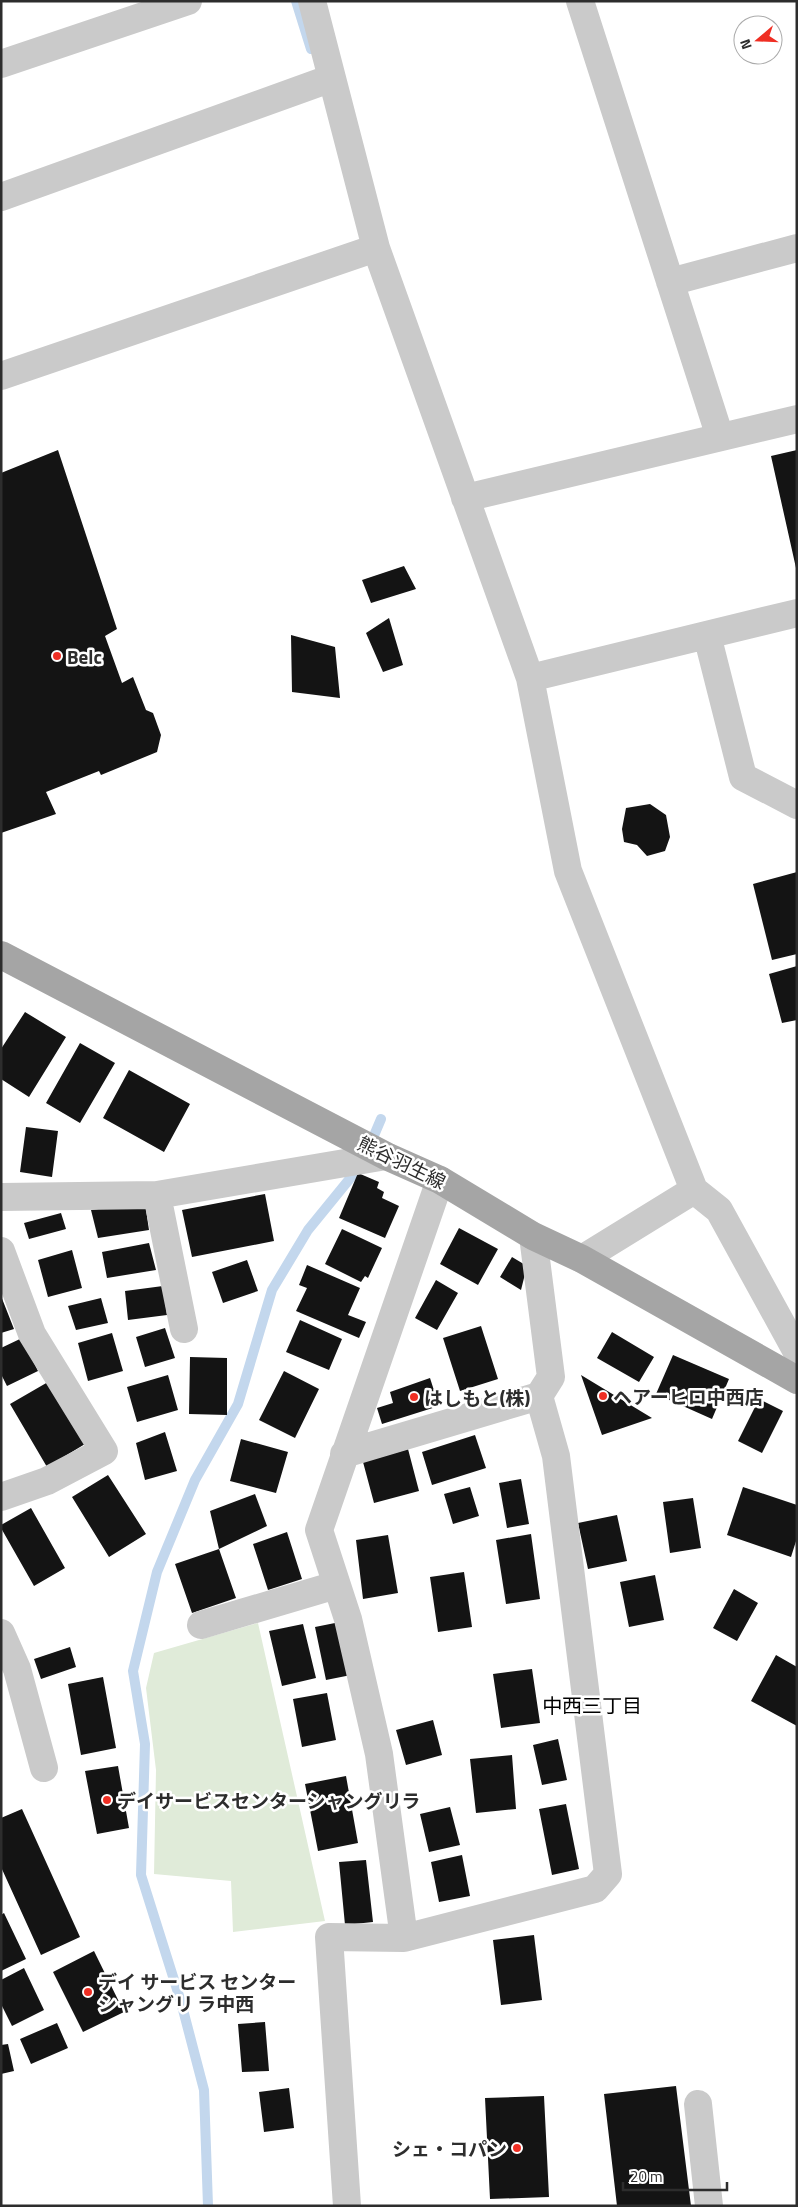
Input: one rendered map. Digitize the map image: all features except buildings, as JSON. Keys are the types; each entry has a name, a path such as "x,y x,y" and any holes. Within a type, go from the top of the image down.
{"main road":[{"name":"熊谷羽生線","path":"1,955 354,1152 386,1156 440,1180 533,1236 582,1259 797,1380"}],"street":[{"path":"1,64 188,1"},
{"path":"312,1 323,82 375,249 530,678 568,871 694,1190 719,1210 797,1352"},
{"path":"580,1 720,437"},
{"path":"1,197 323,82"},
{"path":"670,282 797,248"},
{"path":"1,376 375,249"},
{"path":"465,498 797,419"},
{"path":"530,678 797,613"},
{"path":"707,635 743,777 797,805"},
{"path":"1,1197 157,1195 354,1152"},
{"path":"404,1938 379,1754 348,1619 319,1530 440,1180"},
{"path":"582,1259 694,1190"},
{"path":"157,1195 184,1329"},
{"path":"344,1454 539,1396 551,1377 533,1236"},
{"path":"1,1251 32,1334 104,1451 47,1481 1,1498"},
{"path":"347,2206 329,1937 404,1938 594,1889 608,1874 556,1456 539,1396"},
{"path":"201,1625 336,1585"},
{"path":"1,1633 16,1669 44,1768"},
{"path":"698,2104 709,2206"}],"green space":[{"path":"258,1623 325,1921 233,1932 231,1881 154,1874 156,1770 146,1688 154,1653"}],"waterway":[{"path":"296,1 311,49"},
{"path":"370,1145 381,1119"},
{"path":"208,2206 204,2090 181,2002 141,1875 145,1744 133,1671 157,1572 195,1480 238,1404 272,1290 308,1230 361,1165"}],"place":[{"name":"Belc","path":"57,656"},
{"name":"ヘアーヒロ中西店","path":"603,1396"},
{"name":"はしもと(株)","path":"414,1397"},
{"name":"デイサービスセンターシャングリラ","path":"107,1800"},
{"name":"デイ サービス センター シャングリ ラ中西","path":"88,1992"},
{"name":"シェ・コパン","path":"517,2148"}],"district":[{"name":"中西三丁目","path":"592,1705"}]}
